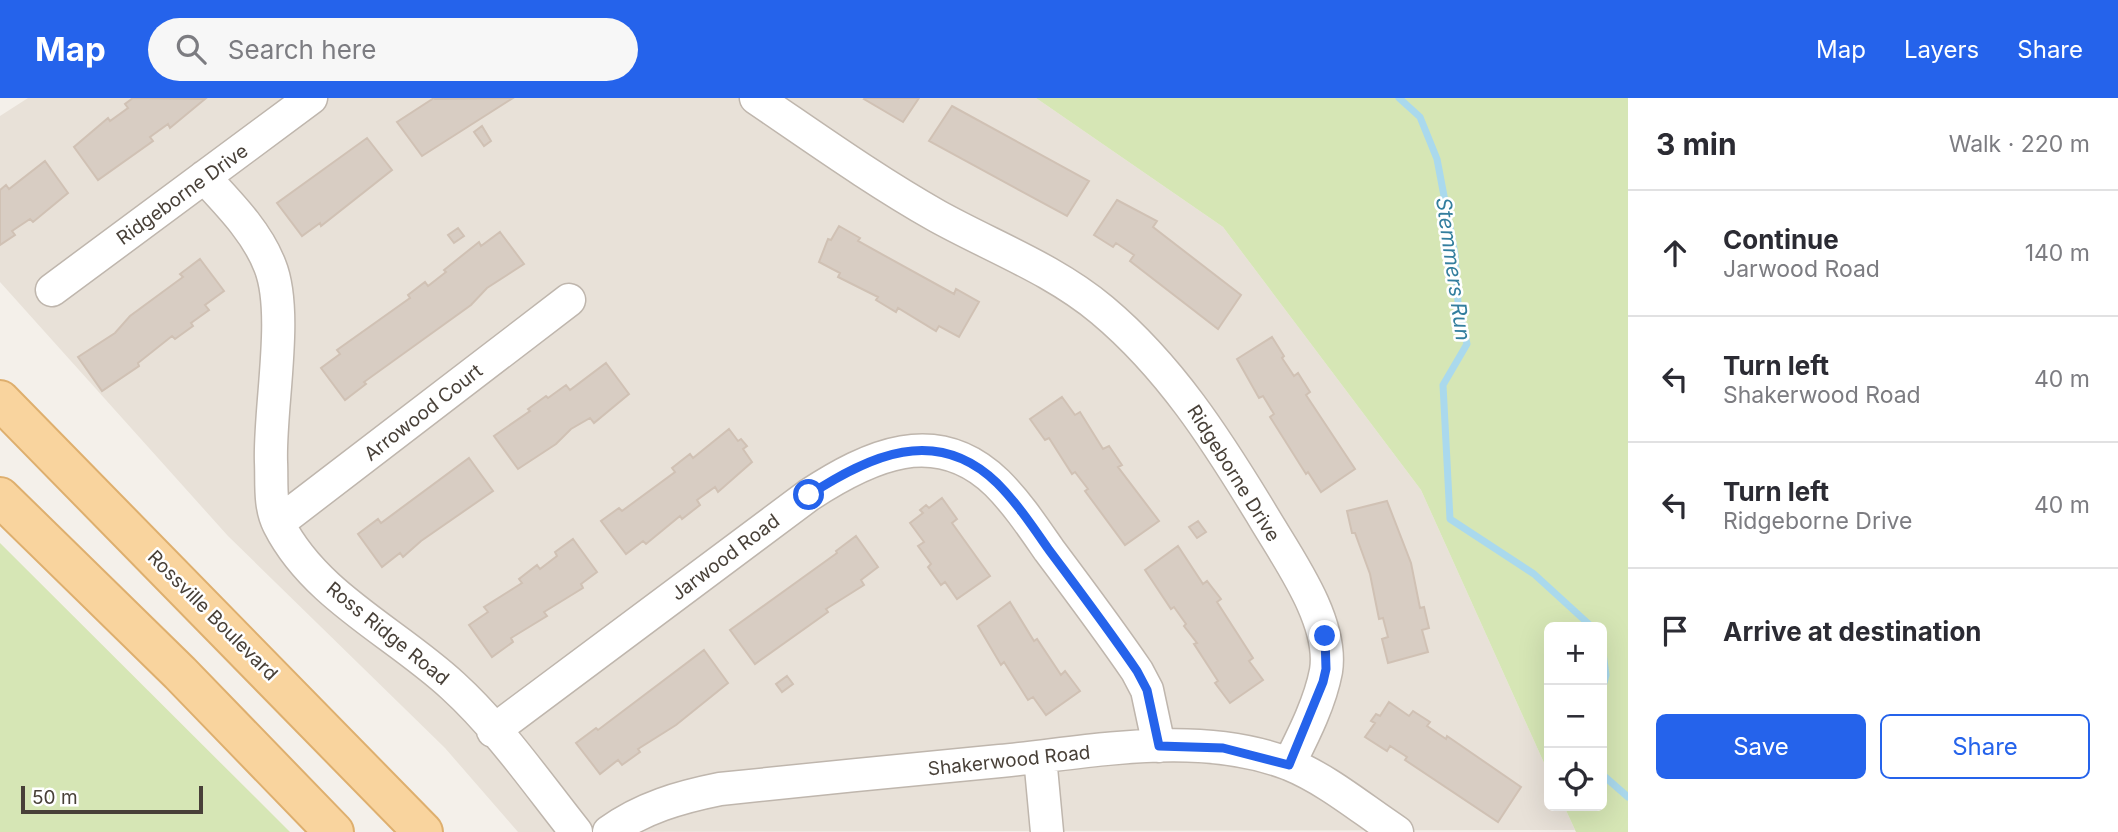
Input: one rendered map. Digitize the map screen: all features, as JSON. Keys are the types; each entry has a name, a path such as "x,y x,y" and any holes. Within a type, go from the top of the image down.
{"main road":[{"name":"Rossville Boulevard","path":"0,400 423,832"},
{"path":"0,497 180,673 334,832"}],"street":[{"name":"Ridgeborne Drive","path":"52,290 312,98"},
{"name":"Ridgeborne Drive","path":"756,98 937,216 1036,266 1075,290 1103,311 1179,388 1213,435 1290,562 1320,620 1326,669 1303,736 1289,765"},
{"name":"Ross Ridge Road","path":"204,177 235,209 262,248 276,287 271,451 273,512 291,546 310,568 355,609 454,687 576,832"},
{"name":"Arrowood Court","path":"278,523 569,300"},
{"name":"Jarwood Road","path":"493,731 809,495 864,462 911,450 936,451 978,468 1016,504 1137,671 1147,690 1159,746"},
{"name":"Shakerwood Road","path":"609,832 654,807 720,789 1159,746 1223,748 1289,765 1327,785 1397,832"},
{"path":"1040,757 1047,832"}],"shaded area":[{"path":"28,98 1036,98 1223,227 1421,490 1544,763 1544,811 1566,811 1575,830 518,832 445,748 228,536 0,282 0,116"}],"green space":[{"path":"1036,98 1628,98 1628,832 1576,832 1566,811 1607,811 1607,622 1544,622 1544,763 1421,490 1223,227"},
{"path":"0,543 290,832 0,832"}],"building":[{"path":"133,98 205,99 170,128 168,124 150,137 153,141 98,180 74,147 108,118 110,121 128,108 125,104"},
{"path":"434,98 513,98 422,156 397,122"},
{"path":"865,98 919,98 903,122 864,99"},
{"path":"952,106 1089,181 1067,216 929,141"},
{"path":"482,126 491,141 484,146 474,132"},
{"path":"367,138 392,170 321,226 320,223 302,236 277,203"},
{"path":"45,161 68,193 33,222 30,219 12,231 15,235 0,245 0,190 6,185 9,189"},
{"path":"1117,200 1157,221 1153,227 1241,295 1218,329 1130,261 1134,255 1116,243 1113,247 1094,235"},
{"path":"839,226 860,238 858,241 954,294 956,289 979,302 959,337 939,326 936,331 898,308 896,312 876,300 878,297 838,277 840,273 819,262 828,239 831,240"},
{"path":"458,228 464,236 454,243 448,235"},
{"path":"500,232 524,264 487,288 471,305 364,382 366,384 345,400 321,368 340,354 337,350 410,298 408,295 425,282 428,286 479,242 481,246"},
{"path":"200,259 224,291 205,305 209,310 191,323 193,326 175,339 172,336 138,363 139,366 102,391 78,357 115,333 130,316 183,277 180,274"},
{"path":"1272,337 1294,376 1298,373 1310,392 1306,395 1355,469 1321,492 1308,472 1306,474 1270,417 1274,414 1263,396 1259,398 1237,359"},
{"path":"606,363 629,394 594,423 590,418 571,429 556,444 518,469 494,436 530,411 528,409 546,396 548,398 566,385 570,390"},
{"path":"1062,397 1075,415 1080,412 1103,449 1109,446 1122,465 1118,467 1159,521 1125,545 1085,491 1088,489 1075,472 1072,474 1049,438 1045,440 1030,419"},
{"path":"729,429 738,441 741,439 747,446 743,449 752,462 718,492 715,487 697,500 700,505 682,519 680,516 646,544 643,541 626,554 601,521 619,508 622,511 675,472 672,468 690,454 693,458"},
{"path":"469,458 493,491 421,541 403,557 400,553 382,567 358,534 378,519 381,523"},
{"path":"942,498 957,519 952,523 990,576 957,599 945,582 941,585 928,567 931,564 918,546 924,542 910,523 923,513 920,510 926,505 929,508"},
{"path":"1387,501 1411,563 1420,608 1424,607 1429,628 1422,630 1428,652 1388,663 1382,639 1388,637 1383,618 1379,619 1370,574 1355,533 1352,533 1347,511"},
{"path":"1198,521 1206,532 1197,538 1189,527"},
{"path":"856,536 878,567 861,580 864,585 826,609 828,612 755,664 730,630 837,553 836,551"},
{"path":"573,539 597,572 581,584 583,588 544,612 547,616 511,638 513,642 492,657 469,625 488,612 484,607 522,583 519,579 537,565 540,569 557,556 555,552"},
{"path":"1178,546 1203,584 1207,581 1221,599 1217,602 1253,658 1249,661 1263,680 1230,703 1215,683 1218,681 1194,644 1197,643 1184,626 1186,624 1174,607 1171,609 1145,570"},
{"path":"1010,602 1034,641 1037,639 1061,675 1065,671 1080,691 1046,715 1033,697 1028,700 1004,662 1001,665 978,626"},
{"path":"704,650 728,683 676,725 638,749 640,752 622,765 618,760 600,774 576,743 596,728 598,730"},
{"path":"787,676 793,684 782,692 776,684"},
{"path":"1389,702 1409,716 1413,711 1430,722 1427,726 1446,739 1447,736 1521,787 1498,822 1405,760 1407,757 1390,746 1387,751 1365,737 1375,723 1371,721 1376,714 1380,716"}],"waterway":[{"name":"Stemmers Run","path":"1399,98 1420,117 1437,159 1455,254 1458,303 1467,344 1443,385 1450,519 1534,574 1587,622"},
{"name":"Stemmers Run","path":"1607,779 1628,797"}],"route":[{"path":"809,495 864,462 911,450 936,451 958,457 978,468 997,483 1016,504 1137,671 1147,690 1159,746 1223,748 1248,752 1289,765 1323,682 1326,669 1325,636"}]}
